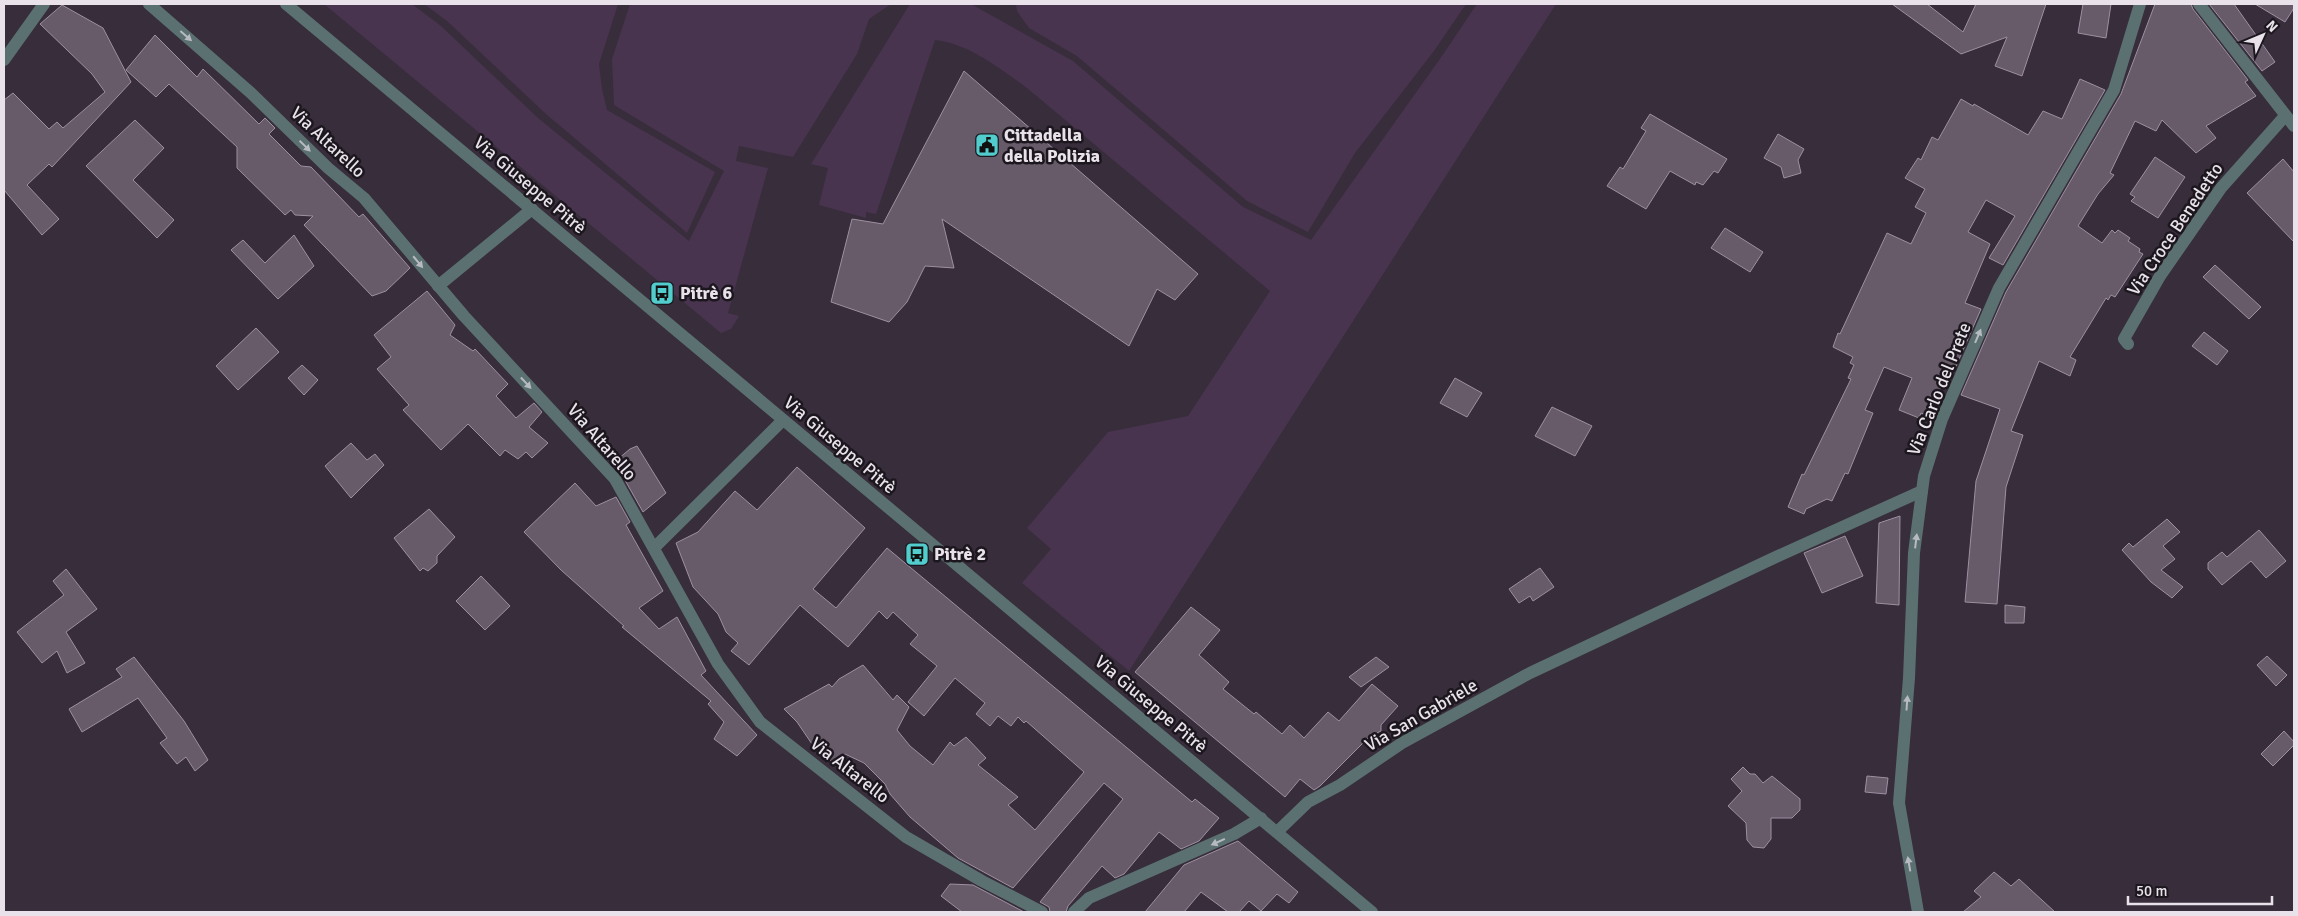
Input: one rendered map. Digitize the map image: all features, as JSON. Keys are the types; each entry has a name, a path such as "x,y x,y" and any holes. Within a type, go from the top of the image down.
{"street":[{"path":"4,60 44,4"},
{"name":"Via Altarello","path":"149,4 251,93 328,168 364,198 438,286 615,479 655,547 718,664 760,722 906,837 982,881 1042,912"},
{"name":"Via Giuseppe Pitrè","path":"286,4 1372,912"},
{"name":"Via Carlo del Prete","path":"1918,912 1899,803 1909,678 1914,553 1924,476 1942,419 1999,288 2114,90 2140,4"},
{"path":"2199,4 2294,126"},
{"name":"Via Croce Benedetto","path":"2128,344 2124,339 2160,276 2221,188 2285,116"},
{"path":"438,286 532,209"},
{"path":"655,547 783,420"},
{"name":"Via San Gabriele","path":"1277,832 1308,802 1340,785 1402,743 1530,673 1778,556 1922,491"},
{"path":"1074,912 1089,898 1234,834 1261,818"}],"shaded area":[{"path":"324,4 412,4 441,26 538,118 689,241 724,171 614,105 612,59 630,4 891,4 869,19 857,54 793,157 739,146 736,161 768,168 728,313 739,316 731,329 721,333"},
{"path":"424,4 618,4 599,64 607,110 715,172 687,233 546,114 447,21"},
{"path":"910,4 971,4 1073,61 1243,207 1311,240 1477,4 1556,4 1129,671 1022,583 1051,549 1027,528 1108,432 1188,416 1270,291 1027,88 984,58 948,42 935,40 876,214 866,212 866,218 819,205 828,168 811,164"},
{"path":"1016,4 1466,4 1434,51 1355,153 1308,232 1247,201 1077,56 1029,28 1017,11"}],"building":[{"path":"1892,4 1927,4 1963,32 1976,4 2046,4 2022,76 1995,66 2007,37 1961,54"},
{"path":"2083,4 2111,4 2106,38 2078,33"},
{"path":"2155,4 2191,4 2248,80 2245,82 2256,96 2206,126 2216,138 2196,153 2162,120 2156,131 2135,121 2110,173 2114,175 2098,194 2078,226 2102,243 2112,230 2115,233 2118,230 2130,238 2128,241 2140,249 2139,252 2143,254 2115,297 2111,295 2108,300 2106,298 2070,357 2076,360 2070,376 2039,361 2011,431 2023,435 2006,487 1997,604 1965,602 1976,481 2000,409 1961,395 2006,292 2121,94"},
{"path":"2209,4 2234,4 2275,62 2262,71"},
{"path":"2255,4 2294,4 2294,8 2285,22"},
{"path":"62,5 103,28 131,82 52,167 49,164 27,185 59,219 42,235 4,190 4,100 13,93 49,129 57,122 63,128 105,92 92,74 40,24"},
{"path":"155,35 197,77 203,69 259,124 265,118 275,128 269,134 301,166 311,167 359,217 363,214 410,268 386,291 372,296 304,225 313,216 295,215 291,210 285,215 237,168 237,147 169,84 156,97 126,70"},
{"name":"Cittadella della Polizia","path":"964,71 1198,274 1175,300 1157,289 1129,346 942,219 954,268 925,266 907,302 889,322 831,302 852,219 883,224"},
{"path":"2080,79 2105,90 2003,265 1989,258 2015,216 1986,200 1968,232 1990,244 1965,303 1981,309 1946,389 1941,387 1929,416 1921,413 1919,418 1899,410 1912,378 1884,367 1865,410 1873,413 1848,474 1845,473 1832,501 1827,499 1806,509 1804,514 1788,507 1802,474 1804,475 1851,379 1848,378 1854,365 1850,363 1853,357 1833,347 1838,333 1840,334 1887,233 1911,244 1926,213 1915,207 1925,189 1905,178 1918,158 1921,160 1932,137 1938,140 1961,99 1973,106 1974,104 2028,135 2043,111 2062,119"},
{"path":"1650,114 1727,159 1718,173 1714,171 1703,185 1696,182 1695,185 1670,171 1646,209 1607,186 1620,167 1623,169 1646,131 1641,128"},
{"path":"135,120 164,148 133,180 174,220 157,238 86,166"},
{"path":"1778,134 1804,149 1798,160 1801,173 1784,178 1781,167 1764,158"},
{"path":"2155,157 2185,177 2158,218 2131,201 2135,197 2130,194"},
{"path":"2283,159 2294,172 2294,242 2247,193"},
{"path":"1725,228 1763,252 1750,272 1711,248"},
{"path":"294,235 314,266 278,299 231,250 243,240 265,263"},
{"path":"2215,265 2261,307 2249,319 2203,277"},
{"path":"427,291 455,325 450,335 473,351 475,349 508,384 496,396 516,418 534,403 542,412 529,427 548,443 532,458 526,452 518,459 505,450 500,456 468,424 441,450 403,410 409,405 377,369 391,357 374,335"},
{"path":"256,328 279,352 238,390 216,366"},
{"path":"2204,332 2228,351 2217,365 2192,346"},
{"path":"302,365 318,380 304,395 288,378"},
{"path":"1455,378 1482,393 1467,417 1440,403"},
{"path":"1552,407 1592,426 1575,456 1535,436"},
{"path":"351,443 367,460 375,454 384,465 351,498 325,466"},
{"path":"637,446 666,493 643,512 622,475 612,464 630,449"},
{"path":"797,467 865,528 813,589 836,608 887,548 1192,802 1195,799 1219,818 1199,841 1181,849 1159,832 1124,874 1115,878 1102,866 1068,906 1066,912 1050,912 1049,907 1040,902 1123,799 1104,783 1013,888 958,858 910,817 890,794 885,784 864,763 845,754 836,765 814,747 797,722 784,709 829,684 832,687 839,679 863,665 893,700 897,695 909,707 897,730 910,746 933,765 950,742 954,746 966,737 986,758 978,765 1018,797 1008,805 1035,830 1084,772 1026,721 1024,723 1018,717 1011,726 998,716 990,726 976,714 985,703 955,678 924,716 908,702 937,666 910,644 918,635 893,612 887,619 879,611 848,647 800,605 749,665 731,651 738,643 726,632 718,614 693,587 676,543 698,532 735,491 757,510"},
{"path":"575,483 596,506 616,497 630,522 626,525 663,591 639,608 659,629 677,617 706,671 701,675 757,735 737,756 714,739 724,722 708,704 711,701 622,627 624,626 561,570 524,532"},
{"path":"429,509 455,537 437,556 437,563 428,571 423,568 420,571 394,538"},
{"path":"1900,516 1899,605 1876,603 1879,523"},
{"path":"2167,519 2180,532 2163,546 2175,559 2161,570 2183,587 2172,598 2151,582 2122,550 2129,543 2133,547"},
{"path":"2259,530 2286,561 2266,578 2251,561 2222,585 2208,569 2208,563 2222,552 2227,557"},
{"path":"1845,536 1863,576 1822,593 1804,553"},
{"path":"1540,568 1554,587 1533,601 1530,596 1519,603 1509,589"},
{"path":"66,569 97,609 66,632 85,663 67,673 57,651 42,663 17,632 64,595 53,581"},
{"path":"481,576 510,606 485,630 456,601"},
{"path":"2005,605 2025,607 2024,623 2005,623"},
{"path":"1191,607 1220,630 1199,655 1229,682 1223,689 1254,714 1256,712 1282,734 1290,725 1304,738 1328,712 1339,721 1372,684 1398,706 1381,725 1381,731 1369,737 1320,786 1314,790 1300,779 1285,797 1135,672"},
{"path":"2267,656 2287,675 2276,686 2257,665"},
{"path":"134,657 184,721 208,760 195,771 186,757 177,764 160,743 167,738 138,698 82,732 69,709 122,677 116,669"},
{"path":"1376,657 1389,667 1361,687 1349,677"},
{"path":"2284,731 2294,742 2294,745 2273,766 2261,754"},
{"path":"1743,767 1750,774 1755,774 1763,783 1772,776 1800,799 1800,810 1792,818 1771,818 1771,839 1764,848 1753,847 1747,840 1746,823 1728,806 1742,791 1731,779"},
{"path":"1867,776 1888,778 1886,794 1865,792"},
{"path":"1238,841 1298,892 1289,903 1277,894 1261,911 1249,901 1239,912 1228,912 1201,892 1184,912 1145,912 1184,865"},
{"path":"1994,872 2011,886 2019,879 2055,912 1963,912 1981,897 1974,891"},
{"path":"950,884 973,885 1024,912 962,912 941,896"}],"place":[{"name":"Cittadella della Polizia","path":"987,145"},
{"name":"Pitrè 6","path":"662,293"},
{"name":"Pitrè 2","path":"917,554"}]}
